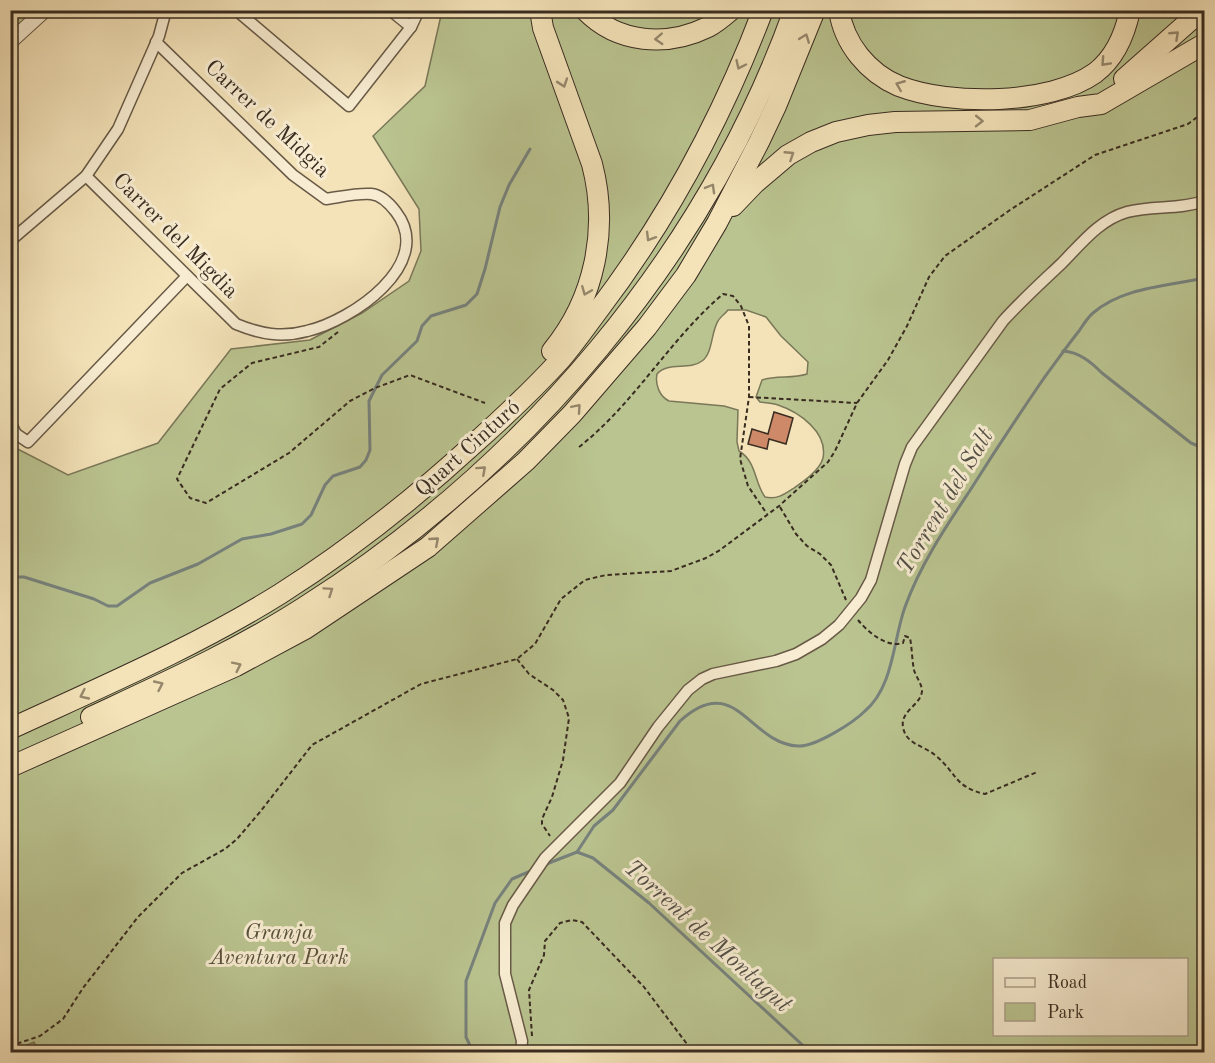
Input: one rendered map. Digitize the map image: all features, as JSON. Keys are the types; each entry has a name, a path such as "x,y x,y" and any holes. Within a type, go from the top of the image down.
{"highway":[{"path":"484,435 504,407 555,347 576,313 593,272 599,242 600,216 595,176 542,19 533,10"},
{"path":"585,10 596,21 630,37 664,40 688,36 710,26 731,10"},
{"name":"Quart Cinturó","path":"10,729 141,669 278,595 360,540 388,518 433,482 519,405 563,357 645,245 700,152 750,44 763,10"},
{"name":"Quart Cinturó","path":"10,754 189,671 306,607 395,544 439,509 519,437 566,388 629,310 697,213 750,117 794,10"},
{"path":"10,767 236,666 305,629 428,547 526,462 572,414 647,327 686,275 717,224 776,106 815,10"},
{"path":"839,10 843,28 860,57 891,81 907,88 944,97 997,98 1055,90 1078,82 1095,72 1109,59 1123,37 1130,10"},
{"path":"1078,107 1108,91 1202,10"},
{"path":"717,224 774,165 811,142 836,132 895,122 1030,120 1078,107 1101,104 1204,44"}],"street":[{"path":"10,42 45,10"},
{"path":"10,241 86,176 118,129 156,42 166,10"},
{"path":"236,10 349,106 411,27 419,10"},
{"path":"390,10 411,27"},
{"name":"Carrer de Midgia","path":"156,42 293,175 326,199 372,194 384,199 402,219 406,236 406,250 402,264 383,287 349,315 326,326 285,335 257,333 236,324"},
{"name":"Carrer del Migdia","path":"86,176 236,324"},
{"path":"521,1053 522,1041 505,974 505,923 513,905 545,858 620,783 658,727 688,690 713,674 776,661 796,654 822,639 839,624 861,598 871,580 912,447 1003,321 1078,245 1093,231 1124,213 1139,209 1191,206 1204,201"},
{"path":"10,422 16,434 28,442 187,276"}],"path":[{"path":"10,1046 40,1036 63,1019 83,988 138,917 182,873 219,853 237,839 261,812 312,745 421,684 517,659 541,636 561,599 585,580 606,575 671,571 706,558 720,550 779,506 828,462 857,403 888,360 907,326 929,277 945,256 1095,155 1188,124 1204,112"},
{"path":"579,447 602,429 622,408 694,320 723,294 733,296 741,306 749,326 749,397 740,459 748,486 767,514"},
{"path":"326,326 339,331 319,347 252,363 220,389 177,479 190,498 206,503 289,453 350,401 375,388 410,375 485,403"},
{"path":"749,397 857,403"},
{"path":"779,506 796,534 831,565 850,611 864,628 886,643 897,645 903,643 905,636 910,638 914,670 922,689 921,695 903,719 903,728 908,739 935,755 958,782 977,792 985,794 996,791 1037,772"},
{"path":"517,659 529,674 553,690 563,700 569,718 563,760 552,797 542,819 542,824 557,846"},
{"path":"1204,725 1204,761"},
{"path":"531,1039 533,1030 529,1007 530,990 544,956 545,941 560,923 572,920 582,922 644,987 693,1053"}],"green space":[{"path":"11,11 51,11 11,49"},
{"name":"Granja Aventura Park","path":"442,11 1204,11 1204,1052 39,1052 34,1042 11,1052 10,445 68,475 158,443 231,349 310,340 362,313 409,281 421,251 419,209 373,136 425,86","holes":["728,310 746,310 766,317 781,336 808,362 807,374 762,380 756,397 760,402 778,405 803,418 816,432 823,449 823,458 815,471 794,488 777,497 765,497 752,466 739,451 738,410 724,406 669,401 660,393 657,386 657,374 662,370 697,364 706,357 716,326"]}],"building":[{"path":"774,412 793,418 786,444 769,439 767,449 748,444 752,429 768,434"}],"waterway":[{"path":"10,582 18,577 24,577 94,599 108,606 117,606 150,583 198,564 242,539 271,534 302,524 311,515 325,485 333,476 360,467 366,460 370,450 369,401 382,375 417,341 422,326 431,316 466,305 477,294 500,207 509,185 530,149"},
{"name":"Torrent del Salt","path":"544,865 577,852 594,826 613,810 680,721 699,707 715,703 729,706 767,734 781,742 798,746 814,743 852,722 865,711 882,689 905,607 934,547 1025,406 1087,319 1105,304 1132,293 1204,278"},
{"path":"1063,351 1084,358 1191,443 1198,446 1204,445"},
{"name":"Torrent de Montagut","path":"577,852 593,858 649,903 810,1052"},
{"name":"Torrent del Salt","path":"473,1052 466,1037 466,981 495,903 512,879 533,870"}]}
